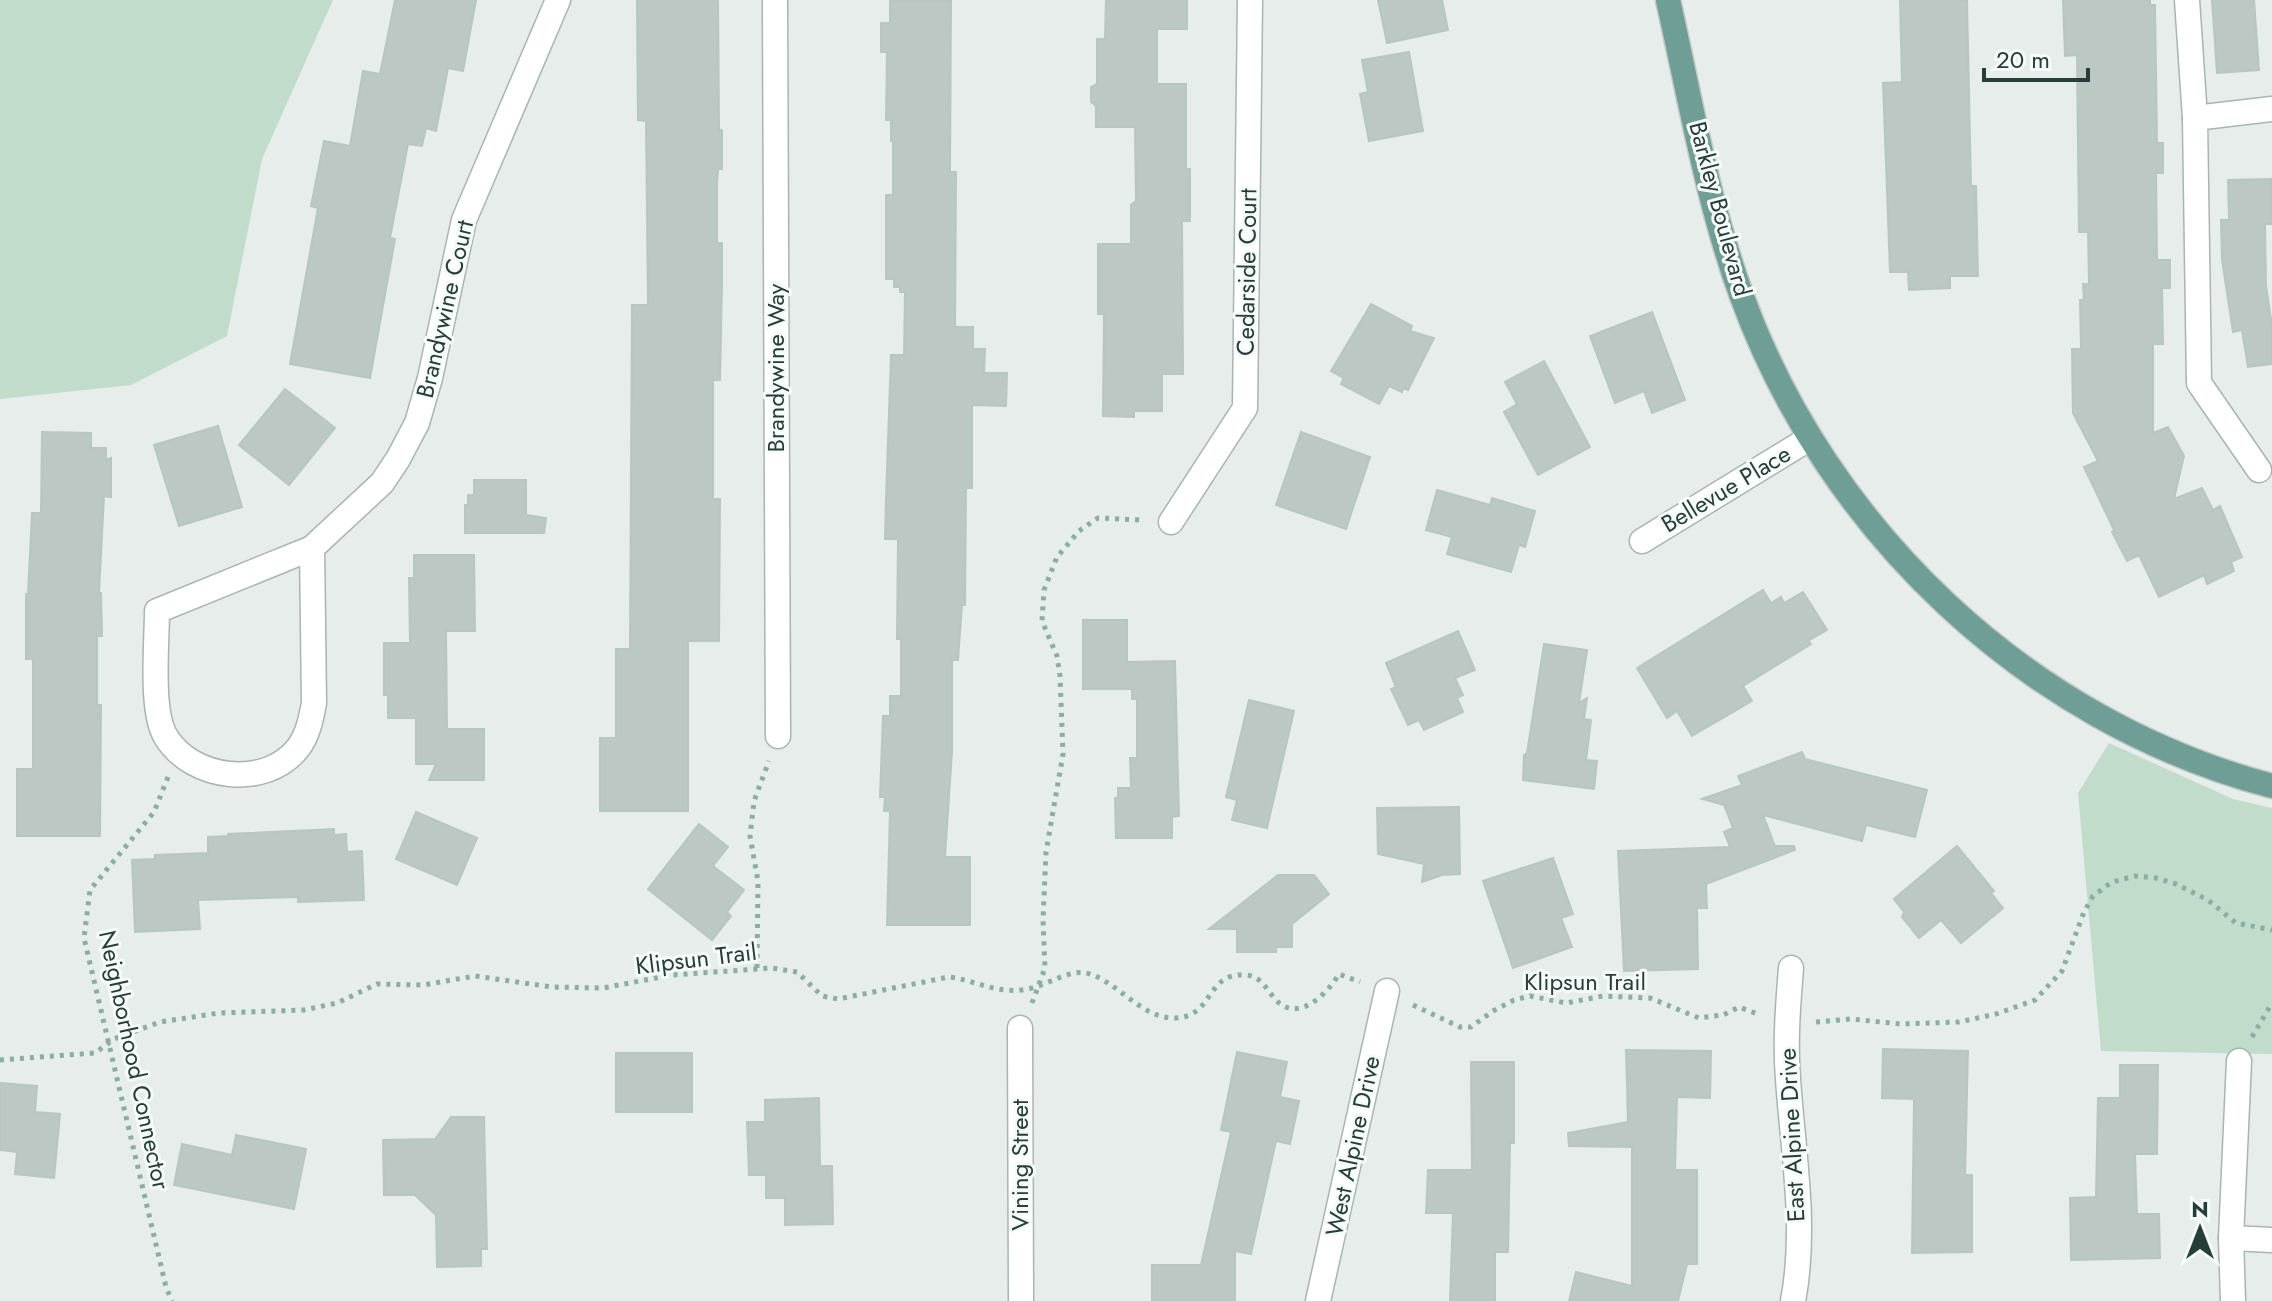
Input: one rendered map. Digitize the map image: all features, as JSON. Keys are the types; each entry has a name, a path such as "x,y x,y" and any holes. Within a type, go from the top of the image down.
{"main road":[{"name":"Barkley Boulevard","path":"1668,0 1720,228 1741,293 1767,356 1810,438 1859,509 1902,561 1972,628 2026,669 2107,720 2182,756 2272,786"}],"street":[{"name":"Brandywine Court","path":"178,754 164,735 157,711 157,611 312,548 371,495 398,459 412,434 430,378 464,220 558,0"},
{"name":"Brandywine Way","path":"775,0 778,736"},
{"name":"Cedarside Court","path":"1171,522 1245,408 1250,0"},
{"path":"2187,0 2195,118 2199,383 2259,470"},
{"path":"2195,118 2272,109"},
{"name":"Bellevue Place","path":"1642,541 1810,438"},
{"path":"178,754 199,768 220,774 260,772 282,763 297,749 311,725 314,703 312,548"},
{"name":"East Alpine Drive","path":"1791,968 1786,1024 1788,1078 1799,1182 1798,1259 1793,1301"},
{"name":"West Alpine Drive","path":"1318,1301 1387,991"},
{"name":"Vining Street","path":"1020,1028 1021,1301"},
{"path":"2233,1301 2231,1238 2239,1061"},
{"path":"2231,1238 2272,1240"}],"path":[{"path":"1020,1028 1045,968 1043,920 1046,852 1063,754 1057,656 1042,621 1041,607 1047,578 1057,557 1071,539 1098,518 1171,522"},
{"path":"757,968 758,881 750,836 754,801 778,736"},
{"name":"Neighborhood Connector","path":"172,1301 107,1044 84,938 90,890 154,812 178,754"},
{"path":"1851,1019 1921,1025 1978,1019 2035,1000 2062,971 2093,896 2112,882 2135,876 2156,878 2208,900 2236,923 2272,930"},
{"name":"Klipsun Trail","path":"0,1060 95,1053 136,1030 160,1022 219,1013 312,1009 337,1003 377,984 423,985 456,978 489,976 552,987 603,988 627,986 672,975 757,968 797,972 822,996 829,998 887,991 949,977 995,990 1021,990 1039,987 1067,974 1085,972 1109,983 1150,1011 1171,1018 1201,1009 1215,986 1237,975 1259,979 1276,1000 1291,1007 1312,1004 1322,998 1339,974 1387,991 1460,1027 1471,1027 1503,1005 1530,996 1566,1003 1603,996 1638,997 1662,1002 1699,1018 1723,1015 1739,1007 1786,1024"},
{"path":"2239,1061 2272,1003"}],"green space":[{"path":"0,0 333,0 262,159 227,336 131,385 0,399"},
{"path":"2109,743 2233,799 2272,808 2272,1054 2101,1051 2078,793"}],"building":[{"path":"395,0 476,0 463,71 448,68 436,131 426,128 422,146 408,144 390,238 395,239 370,378 290,364 318,208 311,206 324,141 350,146 363,71 380,74"},
{"path":"637,0 718,0 722,169 718,169 717,183 717,243 722,243 722,282 720,380 713,380 713,499 720,499 719,641 688,641 688,811 600,811 600,738 616,738 616,649 630,649 632,305 648,305 646,121 638,120"},
{"path":"1106,0 1187,0 1187,29 1157,29 1157,84 1186,84 1186,169 1190,169 1190,221 1182,221 1183,374 1162,374 1162,411 1134,411 1134,417 1103,416 1104,314 1098,314 1098,244 1131,244 1131,205 1136,201 1135,127 1096,127 1096,106 1091,102 1091,87 1097,84 1097,39 1105,39"},
{"path":"1378,0 1442,0 1448,30 1387,43"},
{"path":"1900,0 1967,0 1971,186 1976,186 1978,276 1950,276 1950,288 1909,290 1908,272 1890,272 1883,83 1902,82"},
{"path":"2063,0 2150,0 2150,5 2155,5 2157,143 2163,143 2163,173 2156,173 2157,260 2170,260 2170,288 2162,288 2163,344 2153,344 2153,433 2168,427 2184,456 2174,499 2202,488 2213,510 2220,506 2242,557 2231,562 2234,571 2207,584 2204,575 2159,597 2139,555 2127,561 2112,532 2114,530 2084,467 2098,461 2073,413 2072,349 2081,349 2080,300 2084,300 2083,284 2089,284 2088,232 2079,232 2077,55 2065,56"},
{"path":"2212,0 2254,0 2259,70 2217,73"},
{"path":"890,1 951,1 950,172 956,172 955,327 973,327 973,349 985,349 984,373 1007,373 1006,406 972,405 972,488 966,488 965,605 962,605 958,660 952,660 952,752 945,857 970,857 970,925 887,925 890,811 884,811 885,797 880,797 883,716 890,716 890,696 901,696 901,639 897,639 898,539 885,539 886,498 891,355 904,355 905,292 900,292 900,287 894,287 894,279 886,279 886,195 893,195 893,141 891,120 886,120 887,52 881,52 881,23 890,23"},
{"path":"1409,52 1423,131 1369,141 1360,94 1368,92 1362,60"},
{"path":"2271,179 2272,224 2265,224 2272,364 2248,367 2242,330 2233,332 2222,260 2221,220 2229,220 2228,180"},
{"path":"1371,304 1412,326 1410,331 1434,338 1408,390 1403,388 1402,392 1389,386 1379,404 1341,384 1344,378 1331,371"},
{"path":"1652,312 1685,400 1652,413 1644,391 1615,403 1590,336"},
{"path":"1544,361 1590,447 1538,475 1504,412 1517,404 1505,382"},
{"path":"285,389 335,428 289,485 239,445"},
{"path":"218,426 242,507 179,526 154,445"},
{"path":"42,432 91,433 91,448 106,448 106,460 111,458 111,497 104,496 99,593 102,636 97,636 97,705 101,705 100,836 17,836 17,769 33,769 33,659 26,659 26,594 32,513 41,513"},
{"path":"1301,432 1370,457 1346,529 1276,505"},
{"path":"474,480 526,480 526,515 546,518 544,533 465,533 465,505 468,505 468,495 474,495"},
{"path":"1437,490 1490,505 1492,498 1535,511 1525,547 1519,545 1511,572 1447,554 1452,537 1426,530"},
{"path":"414,555 474,555 475,631 446,631 447,729 484,729 484,780 429,780 436,764 416,764 416,718 388,718 388,695 384,695 384,643 410,643 409,578 414,578"},
{"path":"1763,590 1771,603 1781,597 1784,603 1803,592 1827,630 1808,641 1811,644 1743,686 1752,701 1692,736 1677,711 1667,718 1637,668"},
{"path":"1083,620 1127,620 1127,662 1175,661 1179,816 1172,817 1172,838 1116,838 1115,798 1118,798 1118,788 1131,788 1130,758 1137,758 1137,699 1132,699 1132,689 1083,689"},
{"path":"1458,631 1475,670 1455,678 1463,695 1457,698 1463,712 1424,730 1419,720 1408,725 1391,689 1396,687 1386,663"},
{"path":"1544,644 1587,650 1579,703 1587,698 1584,719 1591,720 1586,760 1597,761 1594,789 1523,780 1524,755 1527,753"},
{"path":"1249,700 1294,711 1267,828 1232,820 1237,800 1226,797"},
{"path":"1802,752 1805,759 1927,790 1915,837 1866,825 1862,841 1763,815 1775,846 1794,846 1795,850 1706,884 1707,908 1697,908 1698,969 1624,971 1618,851 1730,847 1724,832 1733,828 1724,805 1702,799 1742,785 1738,776"},
{"path":"1459,807 1460,874 1442,875 1422,882 1424,864 1378,854 1377,808"},
{"path":"416,812 477,838 457,885 396,859"},
{"path":"699,824 728,847 713,866 744,890 727,912 731,916 712,940 648,889"},
{"path":"334,829 334,835 346,834 347,852 362,851 364,900 298,902 298,897 198,900 200,929 135,932 132,860 155,859 155,855 208,853 208,837"},
{"path":"1957,846 1994,891 1991,893 2003,908 1961,943 1941,920 1919,938 1902,917 1904,912 1894,899"},
{"path":"1553,858 1573,914 1561,918 1572,947 1513,968 1483,881"},
{"path":"1278,875 1314,875 1329,894 1292,924 1292,947 1276,947 1276,952 1237,952 1237,929 1209,929"},
{"path":"1883,1049 1968,1051 1965,1175 1972,1175 1972,1252 1912,1253 1914,1099 1882,1098"},
{"path":"1626,1050 1711,1051 1710,1098 1677,1097 1675,1170 1697,1170 1697,1264 1687,1264 1678,1301 1569,1301 1576,1272 1632,1286 1632,1147 1569,1146 1568,1133 1628,1122"},
{"path":"1237,1052 1287,1062 1280,1097 1299,1101 1290,1144 1276,1141 1251,1254 1235,1251 1235,1301 1152,1301 1152,1265 1201,1265 1231,1132 1221,1130"},
{"path":"616,1053 692,1053 692,1112 616,1112"},
{"path":"1471,1062 1514,1062 1514,1143 1510,1143 1508,1252 1495,1252 1495,1301 1450,1301 1453,1213 1426,1213 1428,1170 1472,1170"},
{"path":"2120,1065 2158,1065 2157,1154 2135,1154 2137,1214 2159,1214 2160,1258 2071,1260 2070,1198 2096,1197 2098,1098 2120,1098"},
{"path":"0,1083 37,1086 35,1112 60,1114 54,1178 15,1174 17,1152 0,1150"},
{"path":"819,1098 820,1166 832,1166 833,1224 785,1225 785,1198 766,1198 766,1175 749,1175 747,1122 765,1122 765,1100"},
{"path":"451,1117 484,1117 487,1249 481,1249 481,1266 437,1267 436,1215 415,1195 384,1195 383,1140 435,1139"},
{"path":"236,1135 306,1149 294,1209 174,1185 182,1144 232,1155"}]}
